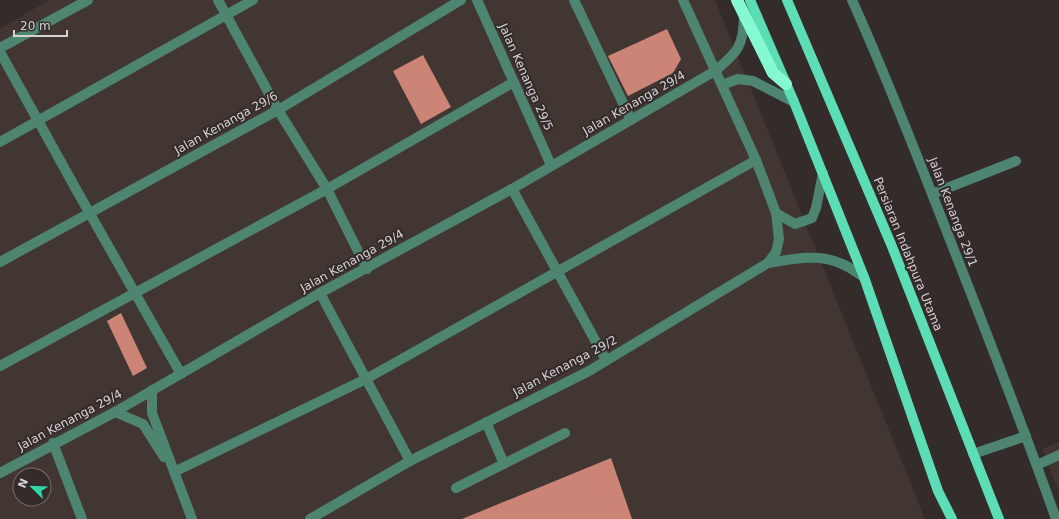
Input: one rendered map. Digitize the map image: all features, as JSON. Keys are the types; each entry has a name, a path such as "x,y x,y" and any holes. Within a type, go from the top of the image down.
{"highway":[{"path":"737,0 773,73 786,84"}],"main road":[{"path":"750,0 794,102 864,277 938,491 952,519"},
{"name":"Persiaran Indahpura Utama","path":"787,0 891,244 999,519"}],"street":[{"path":"0,48 88,0"},
{"path":"218,0 278,110 327,189 366,269"},
{"path":"0,142 253,0"},
{"name":"Jalan Kenanga 29/6","path":"0,262 278,110 461,0"},
{"name":"Jalan Kenanga 29/5","path":"477,0 551,165"},
{"path":"574,0 631,120"},
{"name":"Jalan Kenanga 29/2","path":"310,519 410,460 589,371 768,262 776,252 779,239 776,212 756,160 683,0"},
{"name":"Jalan Kenanga 29/1","path":"852,0 878,58 932,194 1026,436 1056,519"},
{"name":"Jalan Kenanga 29/4","path":"0,473 53,443 115,412 320,293 366,269 436,229 512,190 551,165 715,71 733,56 744,35 744,15"},
{"path":"0,52 89,213 181,374"},
{"path":"722,85 738,79 753,80 794,102"},
{"path":"0,366 327,189 514,82"},
{"path":"174,472 366,379 756,160"},
{"path":"932,194 1016,161"},
{"path":"776,212 796,224 812,218 816,208 823,173"},
{"path":"512,190 606,360"},
{"path":"768,262 797,258 827,259 842,263 864,277"},
{"path":"320,293 410,460"},
{"path":"152,390 152,413 192,519"},
{"path":"115,412 143,424 174,472"},
{"path":"486,422 504,464"},
{"path":"456,488 565,433"},
{"path":"973,454 1026,436"},
{"path":"53,443 82,519"},
{"path":"1037,465 1059,455"},
{"name":"Jalan Kenanga 29/2","path":"303,519 323,510"}],"shaded area":[{"path":"49,0 715,0 925,519 0,519 0,29"},
{"path":"1059,442 1059,492 1042,449"}],"building":[{"path":"667,29 681,59 673,73 628,96 608,56"},
{"path":"423,55 451,107 421,124 393,71"},
{"path":"121,313 147,368 133,376 107,321"},
{"path":"611,458 632,519 462,519"}]}
